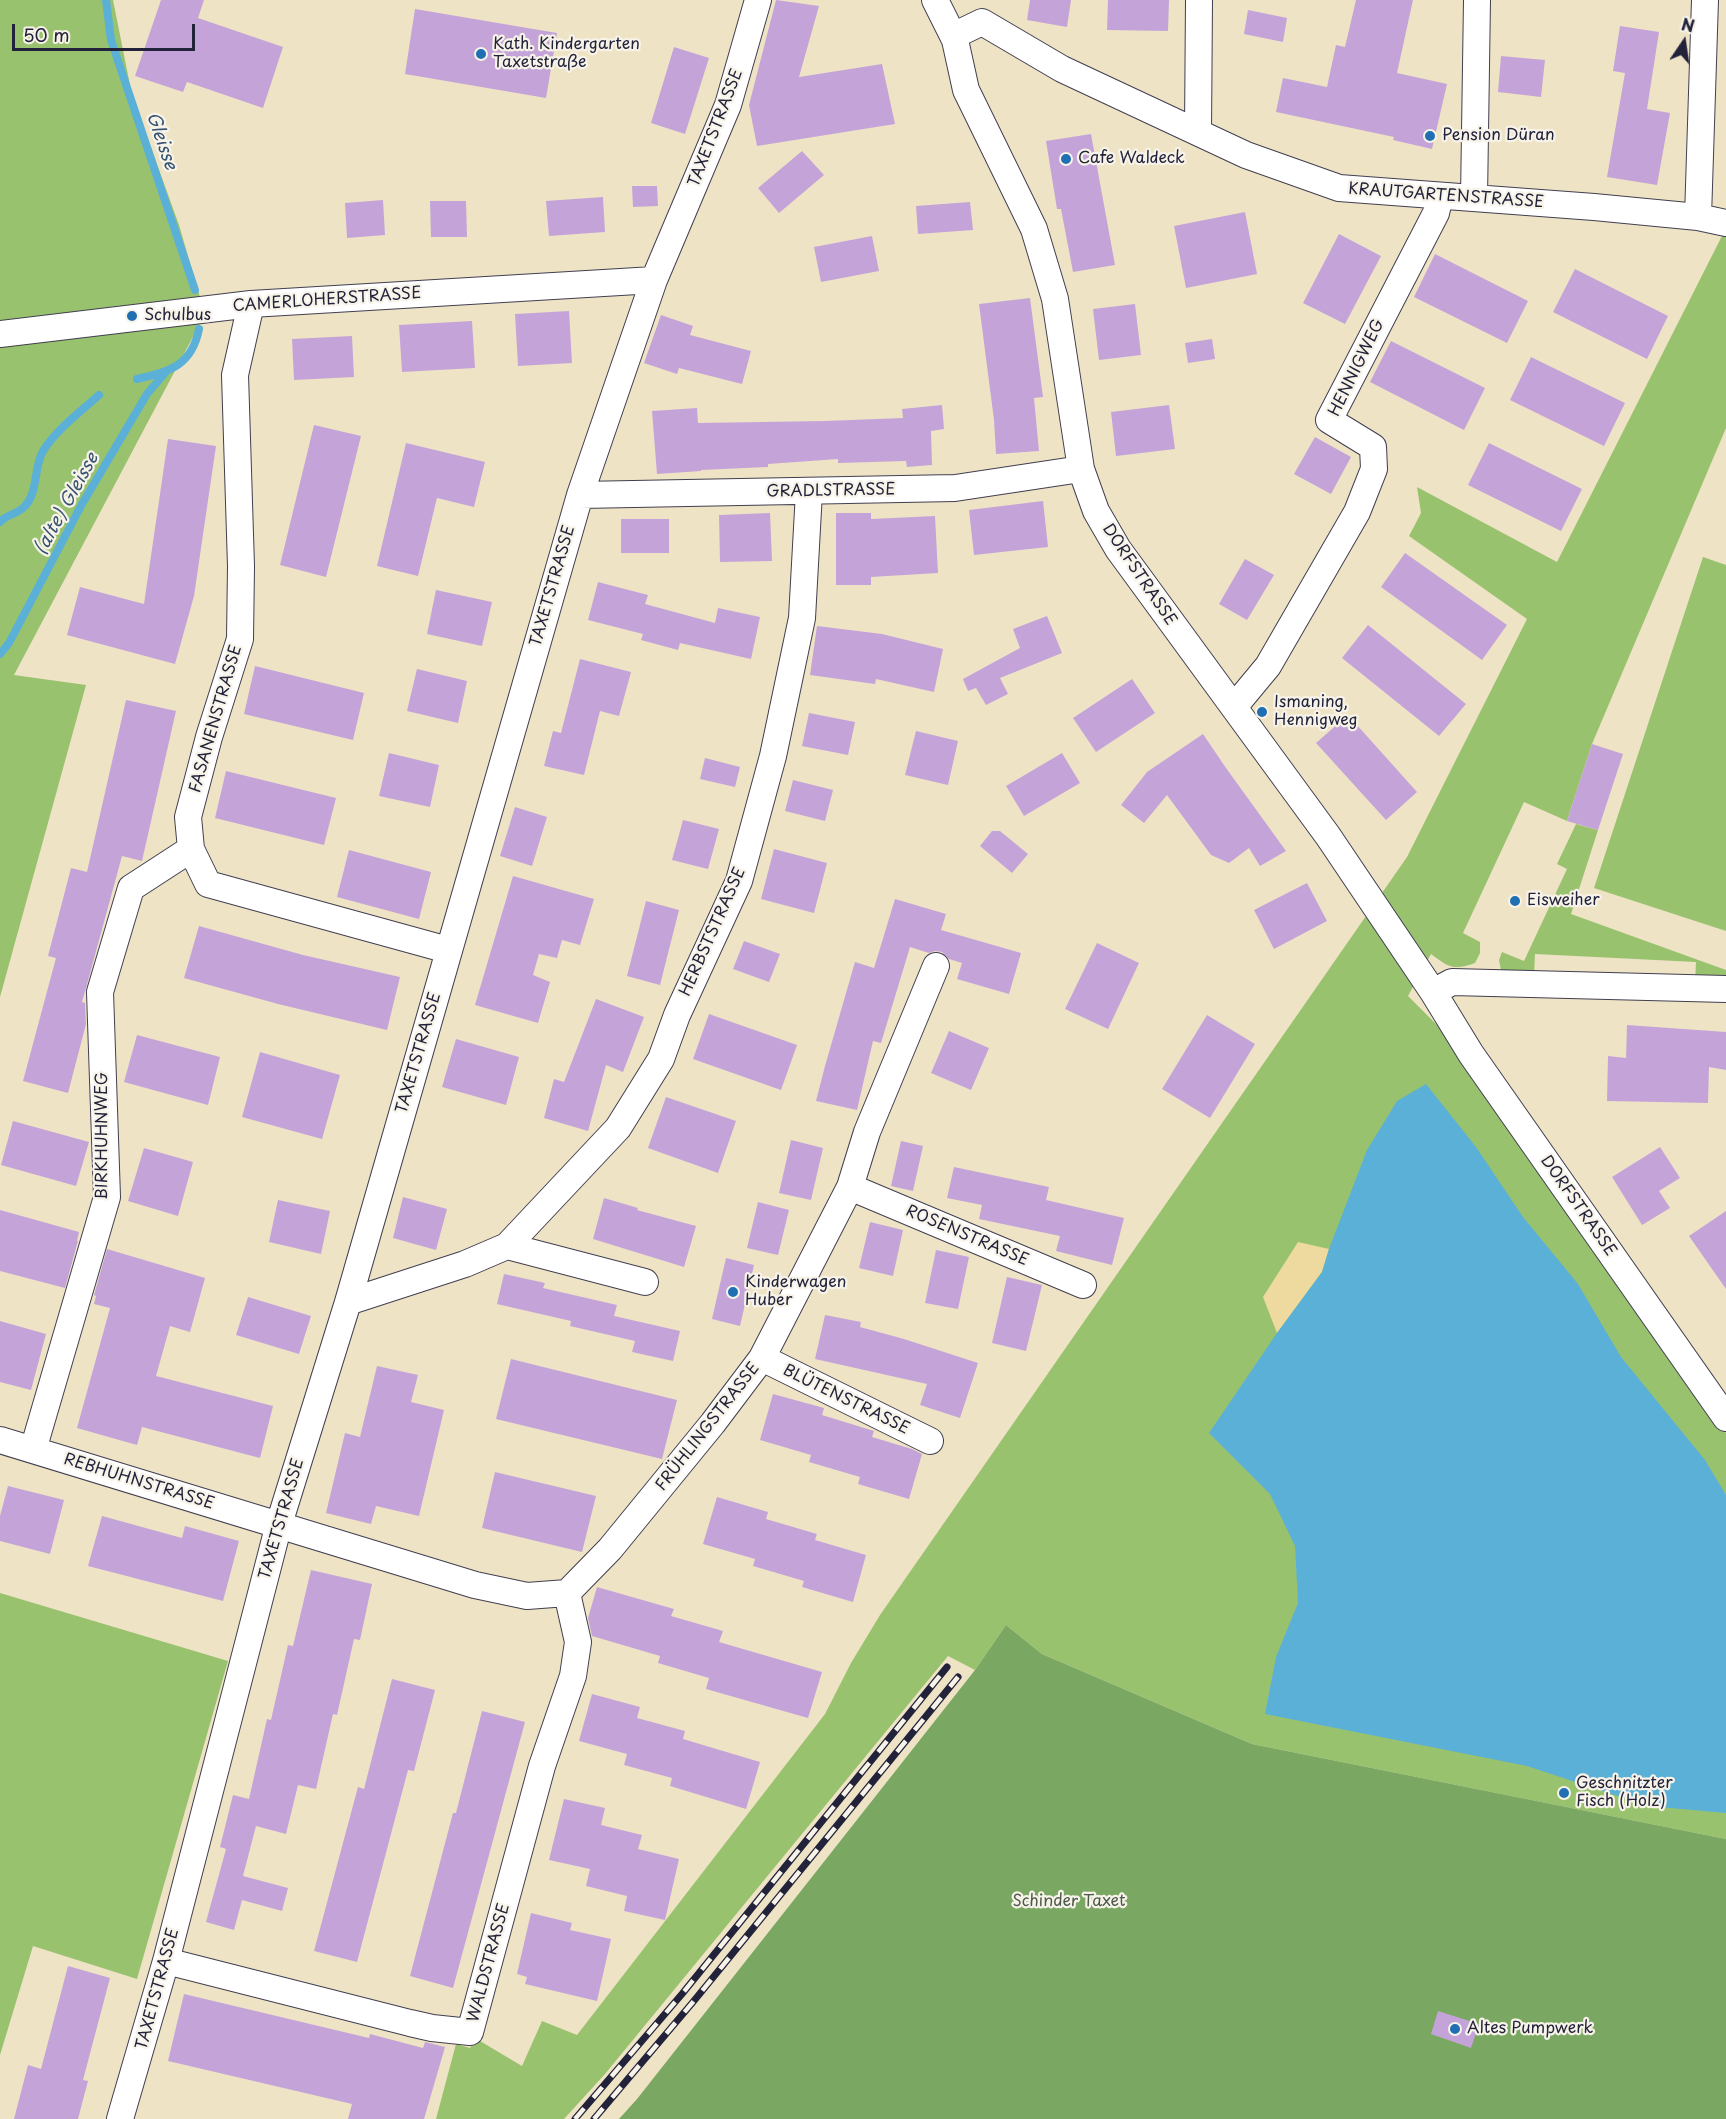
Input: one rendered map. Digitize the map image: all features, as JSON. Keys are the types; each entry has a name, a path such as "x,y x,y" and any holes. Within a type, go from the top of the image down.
{"street":[{"name":"TAXETSTRASSE","path":"120,2119 134,2078 166,1961 279,1524 348,1302 580,495 654,280 728,105 758,0"},
{"name":"DORFSTRASSE","path":"935,0 953,36 966,90 1034,229 1055,299 1081,469 1096,511 1118,549 1328,836 1433,992 1471,1054 1726,1418"},
{"path":"1198,132 1199,0"},
{"path":"1474,198 1477,0"},
{"path":"1698,217 1706,0"},
{"name":"KRAUTGARTENSTRASSE","path":"953,36 982,22 1062,69 1246,155 1339,188 1594,207 1698,217 1726,223"},
{"name":"HENNIGWEG","path":"1234,707 1268,666 1357,512 1374,469 1372,447 1329,420 1436,213 1440,196"},
{"name":"CAMERLOHERSTRASSE","path":"0,334 132,316 251,304 654,280"},
{"name":"FASANENSTRASSE","path":"251,304 235,375 241,566 240,639 209,737 188,817 191,849 208,884 448,950"},
{"name":"GRADLSTRASSE","path":"580,495 955,489 1081,469"},
{"name":"HERBSTSTRASSE","path":"348,1302 465,1264 507,1246 618,1128 661,1059 677,1015 739,881 773,756 802,618 809,492"},
{"name":"BIRKHUHNWEG","path":"33,1450 107,1197 100,992 131,888 191,849"},
{"name":"FRÜHLINGSTRASSE","path":"567,1593 609,1549 713,1423 762,1358 850,1187 867,1132 936,966"},
{"path":"1433,992 1452,982 1726,989"},
{"name":"ROSENSTRASSE","path":"850,1187 1083,1285"},
{"path":"507,1246 645,1282"},
{"name":"BLÜTENSTRASSE","path":"762,1358 930,1442"},
{"name":"REBHUHNSTRASSE","path":"0,1440 279,1524"},
{"path":"279,1524 475,1585 526,1596 567,1593"},
{"name":"WALDSTRASSE","path":"166,1961 421,2026 470,2032 542,1766 573,1676 578,1642 567,1593"}],"green space":[{"path":"0,0 113,0 132,95 179,225 205,314 14,675 86,685 0,997"},
{"path":"1726,228 1726,428 1592,744 1567,821 1524,802 1463,933 1480,942 1480,953 1475,963 1456,967 1442,962 1431,954 1408,996 1443,1031 1726,1433 1726,1839 1252,1744 1042,1654 1006,1625 975,1670 948,1656 605,2074 564,2119 436,2119 456,2044 470,2048 475,2038 522,2066 542,2021 577,2035 825,1714 851,1663 880,1615 1407,857 1527,619 1409,536 1421,513 1417,487 1557,562"},
{"path":"1703,557 1726,565 1726,931 1594,888"},
{"path":"1576,824 1598,830 1571,914 1726,970 1726,983 1695,983 1696,962 1535,954 1534,976 1501,970 1499,960 1502,952 1524,961 1567,869 1557,864"},
{"path":"0,1593 228,1661 137,1979 33,1946 0,2055"},
{"name":"Schinder Taxet","path":"1006,1625 1042,1654 1252,1744 1726,1839 1726,2119 619,2119 975,1670"}],"sand":[{"path":"1298,1242 1329,1249 1322,1272 1277,1333 1263,1297"}],"water":[{"path":"1426,1084 1476,1147 1523,1217 1578,1284 1621,1357 1705,1460 1726,1495 1726,1813 1648,1806 1527,1766 1265,1714 1276,1657 1298,1603 1295,1546 1270,1494 1209,1433 1322,1272 1367,1150 1397,1101"}],"building":[{"path":"161,0 204,0 198,18 283,47 263,108 187,82 183,92 135,76"},
{"path":"776,0 819,6 799,77 882,64 895,124 757,146 749,105"},
{"path":"1030,0 1071,0 1067,27 1027,20"},
{"path":"1108,0 1169,0 1168,31 1107,30"},
{"path":"1356,0 1413,0 1397,73 1447,84 1432,149 1393,140 1394,137 1276,112 1283,78 1327,87 1336,45 1345,47"},
{"name":"Kath. Kindergarten Taxetstraße","path":"415,9 557,33 546,98 405,74"},
{"path":"1248,10 1287,18 1283,42 1244,34"},
{"path":"1620,26 1659,32 1647,109 1670,113 1657,185 1607,177 1625,73 1613,71"},
{"path":"674,47 709,58 685,134 651,123"},
{"path":"1501,56 1545,60 1541,97 1498,92"},
{"path":"1091,134 1115,265 1073,272 1061,209 1057,209 1046,141"},
{"path":"802,151 824,175 779,213 758,188"},
{"path":"632,186 657,186 658,206 633,207"},
{"path":"603,197 605,232 549,236 546,201"},
{"path":"383,200 385,235 347,238 345,203"},
{"path":"430,201 466,201 467,237 431,237"},
{"path":"970,202 973,230 918,234 916,206"},
{"path":"1245,212 1257,274 1186,288 1174,226"},
{"path":"1339,234 1381,256 1345,324 1303,303"},
{"path":"872,236 879,271 821,282 814,247"},
{"path":"1435,254 1528,301 1507,343 1414,297"},
{"path":"1575,269 1668,316 1647,359 1553,312"},
{"path":"1030,298 1043,397 1034,398 1039,451 996,454 994,420 979,304"},
{"path":"1135,304 1141,355 1099,360 1093,309"},
{"path":"569,311 572,363 518,366 515,314"},
{"path":"661,315 693,326 690,335 751,351 742,384 679,368 677,374 644,363"},
{"path":"472,321 475,368 402,372 399,325"},
{"path":"352,336 354,377 294,380 292,339"},
{"path":"1212,339 1215,359 1188,363 1185,343"},
{"path":"1391,341 1485,388 1464,430 1370,382"},
{"path":"1531,357 1625,403 1604,446 1510,400"},
{"path":"942,405 944,429 931,431 932,465 907,467 906,461 838,463 838,459 768,464 768,467 657,474 652,411 697,408 698,423 825,421 903,418 902,409"},
{"path":"1169,405 1175,449 1116,456 1111,412"},
{"path":"314,425 361,436 326,577 280,565"},
{"path":"1315,437 1351,457 1331,494 1294,474"},
{"path":"168,439 216,446 194,596 175,664 67,635 80,587 144,604"},
{"path":"406,443 485,462 474,507 437,498 418,576 377,566"},
{"path":"1489,443 1582,489 1561,531 1468,485"},
{"path":"1043,501 1048,547 974,555 969,510"},
{"path":"770,513 772,561 720,562 719,515"},
{"path":"836,513 871,513 871,519 935,516 938,573 871,577 871,585 836,585"},
{"path":"621,519 669,519 669,553 621,553"},
{"path":"1405,553 1507,625 1482,660 1381,587"},
{"path":"1245,559 1274,575 1247,620 1219,604"},
{"path":"598,582 648,595 645,604 715,623 718,608 760,617 751,659 680,643 678,650 641,640 643,634 588,620"},
{"path":"436,590 492,602 482,646 427,634"},
{"path":"1047,616 1062,653 1000,678 1008,694 986,705 976,688 968,691 963,679 1020,648 1013,629"},
{"path":"1368,625 1466,704 1439,736 1342,658"},
{"path":"817,626 882,634 943,649 934,692 876,679 875,684 810,675"},
{"path":"580,659 631,672 619,716 600,711 584,775 544,766 553,731 561,733"},
{"path":"255,666 364,693 353,740 244,714"},
{"path":"417,669 467,681 458,723 407,711"},
{"path":"1132,679 1155,713 1096,752 1073,718"},
{"path":"126,700 176,711 142,861 122,856 82,1002 85,1003 86,1024 68,1093 23,1081 56,958 48,956 71,868 87,872"},
{"path":"809,713 855,722 848,755 802,746"},
{"path":"1348,715 1417,792 1386,820 1316,743"},
{"path":"916,731 958,741 948,785 905,775"},
{"path":"1203,734 1286,851 1260,866 1249,848 1229,863 1211,855 1167,795 1144,823 1121,805 1147,772"},
{"path":"1592,744 1623,754 1598,830 1567,821"},
{"path":"389,753 439,765 430,807 379,796"},
{"path":"1062,753 1080,783 1024,816 1006,786"},
{"path":"705,758 740,767 735,787 700,779"},
{"path":"226,771 336,798 324,845 215,818"},
{"path":"793,780 833,790 825,821 785,811"},
{"path":"515,807 547,817 532,866 500,856"},
{"path":"683,820 719,829 708,869 672,860"},
{"path":"992,831 1000,831 1028,854 1012,873 980,846"},
{"path":"774,849 827,863 814,913 761,899"},
{"path":"349,850 431,872 419,919 337,897"},
{"path":"513,876 594,899 580,945 562,940 557,958 539,954 533,975 550,982 538,1023 475,1005"},
{"path":"1307,883 1327,921 1274,949 1254,910"},
{"path":"895,899 946,914 941,930 1021,953 1009,994 957,979 962,963 949,959 942,952 929,953 910,947 881,1043 873,1041 857,1110 816,1101 855,962 874,968"},
{"path":"646,901 679,910 660,985 627,976"},
{"path":"199,926 303,955 400,977 387,1030 278,1004 184,978"},
{"path":"744,941 780,954 769,982 733,969"},
{"path":"1097,943 1139,963 1108,1029 1065,1009"},
{"path":"596,999 644,1017 623,1072 606,1065 588,1131 544,1118 554,1079 564,1082"},
{"path":"709,1014 797,1045 781,1090 693,1059"},
{"path":"1207,1015 1255,1044 1210,1118 1162,1089"},
{"path":"1627,1025 1726,1032 1726,1070 1709,1067 1708,1103 1607,1101 1608,1056 1626,1058"},
{"path":"949,1031 989,1048 971,1090 931,1073"},
{"path":"137,1035 220,1057 208,1105 124,1082"},
{"path":"456,1039 519,1057 506,1105 442,1087"},
{"path":"260,1052 340,1075 322,1139 242,1117"},
{"path":"666,1097 736,1121 718,1173 648,1148"},
{"path":"13,1121 89,1142 76,1186 1,1165"},
{"path":"791,1140 823,1148 811,1200 779,1193"},
{"path":"901,1141 923,1146 913,1191 891,1186"},
{"path":"1660,1147 1680,1178 1659,1191 1670,1208 1642,1225 1612,1177"},
{"path":"144,1148 193,1162 178,1216 128,1201"},
{"path":"954,1167 1049,1187 1046,1200 1124,1218 1112,1265 1056,1251 1060,1236 979,1219 982,1205 947,1198"},
{"path":"403,1197 447,1209 436,1250 393,1238"},
{"path":"604,1198 638,1208 637,1210 696,1226 684,1267 593,1239"},
{"path":"278,1200 330,1211 321,1254 269,1242"},
{"path":"758,1202 789,1210 778,1255 747,1248"},
{"path":"0,1210 79,1232 65,1288 0,1271"},
{"path":"1726,1211 1726,1289 1689,1236"},
{"path":"870,1222 903,1230 893,1276 859,1268"},
{"path":"107,1249 205,1278 190,1332 170,1326 156,1376 273,1406 260,1458 142,1427 137,1445 77,1428 110,1308 94,1304 96,1296 94,1295"},
{"path":"936,1250 969,1257 958,1309 925,1303"},
{"name":"Kinderwagen Huber","path":"726,1258 754,1265 740,1326 712,1319"},
{"path":"504,1274 545,1283 543,1288 617,1305 614,1316 680,1331 673,1361 632,1352 635,1341 570,1326 571,1321 497,1304"},
{"path":"1007,1277 1042,1285 1026,1351 992,1343"},
{"path":"248,1297 311,1316 299,1354 236,1335"},
{"path":"825,1315 861,1322 860,1327 978,1363 960,1418 920,1405 927,1384 815,1359"},
{"path":"0,1321 46,1334 31,1390 0,1382"},
{"path":"511,1359 677,1400 662,1459 496,1419"},
{"path":"377,1366 418,1375 411,1402 444,1410 419,1516 376,1506 371,1524 326,1513 345,1433 360,1437"},
{"path":"773,1394 824,1408 822,1415 874,1431 872,1437 922,1454 909,1499 858,1484 860,1477 809,1462 811,1455 760,1440"},
{"path":"495,1472 596,1496 582,1552 482,1528"},
{"path":"8,1486 64,1500 50,1554 0,1541 0,1516"},
{"path":"717,1497 768,1512 766,1519 817,1534 815,1540 866,1555 853,1602 802,1587 804,1581 753,1566 755,1559 703,1544"},
{"path":"102,1516 182,1538 185,1526 239,1541 223,1601 88,1566"},
{"path":"311,1570 372,1584 360,1640 354,1639 337,1715 333,1714 316,1789 298,1785 286,1834 256,1826 243,1876 288,1888 282,1911 242,1900 234,1930 206,1922 226,1849 220,1847 233,1795 249,1799 267,1719 271,1720 288,1645 293,1646"},
{"path":"597,1587 674,1609 671,1616 723,1631 719,1642 822,1672 808,1718 706,1689 709,1678 658,1663 660,1656 592,1636 588,1618"},
{"path":"392,1679 435,1690 414,1771 408,1770 357,1962 314,1951 358,1787 364,1789"},
{"path":"592,1694 640,1707 637,1718 685,1731 683,1739 760,1762 746,1809 670,1786 672,1778 624,1765 627,1754 579,1741"},
{"path":"482,1711 525,1722 453,1988 410,1976"},
{"path":"564,1799 605,1808 601,1825 642,1835 638,1849 679,1859 665,1920 624,1911 627,1896 586,1886 590,1869 549,1860"},
{"path":"531,1913 572,1923 570,1930 611,1939 597,2001 525,1984 527,1977 517,1974"},
{"path":"68,1966 110,1978 83,2080 88,2081 78,2119 14,2119 28,2065 41,2069"},
{"path":"184,1994 369,2038 370,2034 423,2048 425,2042 445,2047 424,2119 348,2119 352,2104 168,2061"},
{"name":"Altes Pumpwerk","path":"1438,2011 1479,2024 1471,2048 1431,2034"}],"waterway":[{"name":"Gleisse","path":"106,0 111,40 195,290"},
{"name":"Gleisse","path":"137,379 169,370 178,365 191,351 199,329"},
{"name":"(alte) Gleisse","path":"0,654 9,643 82,504 147,394 165,373"},
{"name":"Gleisse","path":"0,522 23,508 28,502 34,488 40,458 49,443 99,395"}],"railway":[{"path":"575,2119 682,1994 947,1667"},
{"path":"594,2119 693,2002 958,1677"}],"place":[{"name":"Kath. Kindergarten Taxetstraße","path":"481,54"},
{"name":"Pension Düran","path":"1430,136"},
{"name":"Cafe Waldeck","path":"1066,159"},
{"name":"Schulbus","path":"132,316"},
{"name":"Ismaning, Hennigweg","path":"1262,712"},
{"name":"Eisweiher","path":"1515,901"},
{"name":"Kinderwagen Huber","path":"733,1292"},
{"name":"Geschnitzter Fisch (Holz)","path":"1564,1793"},
{"name":"Altes Pumpwerk","path":"1455,2029"}]}
